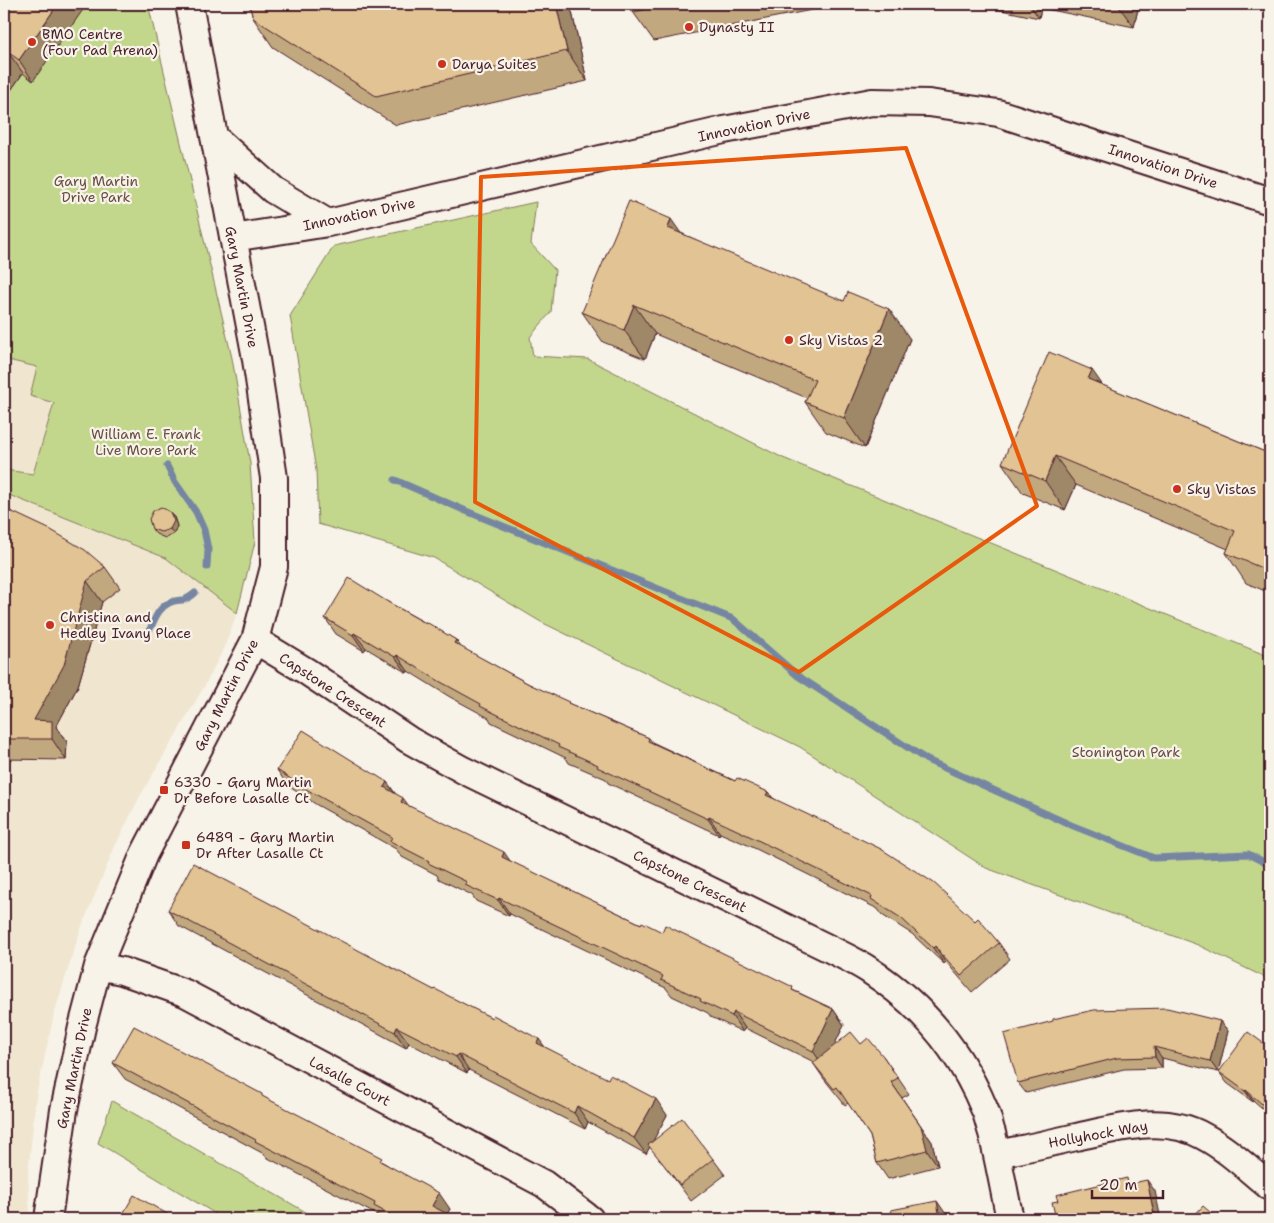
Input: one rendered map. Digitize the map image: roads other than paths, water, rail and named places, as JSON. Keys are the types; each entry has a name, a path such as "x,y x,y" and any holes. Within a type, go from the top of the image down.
{"street":[{"name":"Gary Martin Drive","path":"48,1219 64,1110 82,1027 98,966 144,854 255,640 274,567 274,478 255,353 189,4"},
{"name":"Innovation Drive","path":"233,238 328,223 724,130 872,102 929,103 998,113 1270,201"},
{"path":"214,137 273,190 328,223"},
{"name":"Capstone Crescent","path":"255,640 306,671 409,740 462,770 832,950 868,969 901,993 928,1017 950,1044 969,1076 985,1109 997,1154 1010,1219"},
{"name":"Lasalle Court","path":"98,966 122,970 185,993 544,1184 590,1219"},
{"name":"Hollyhock Way","path":"997,1154 1122,1127 1152,1124 1180,1126 1203,1135 1270,1187"}],"waterway":[{"path":"167,466 175,482 196,512 204,530 208,549 207,567"},
{"path":"395,480 466,511 733,619 798,676 927,760 1071,825 1154,858 1248,854 1270,865"},
{"path":"150,629 157,614 165,605 173,601 187,599 195,593"}],"place":[{"name":"Dynasty II","path":"689,27"},
{"name":"BMO Centre (Four Pad Arena)","path":"32,42"},
{"name":"Darya Suites","path":"442,64"},
{"name":"Sky Vistas 2","path":"789,340"},
{"name":"Sky Vistas","path":"1177,489"},
{"name":"Christina and Hedley Ivany Place","path":"50,625"},
{"name":"6330 - Gary Martin Dr Before Lasalle Ct","path":"164,790"},
{"name":"6489 - Gary Martin Dr After Lasalle Ct","path":"186,845"}],"park label":[{"name":"Gary Martin Drive Park","path":"96,190"},
{"name":"William E. Frank Live More Park","path":"146,442"},
{"name":"Stonington Park","path":"1126,752"}]}
